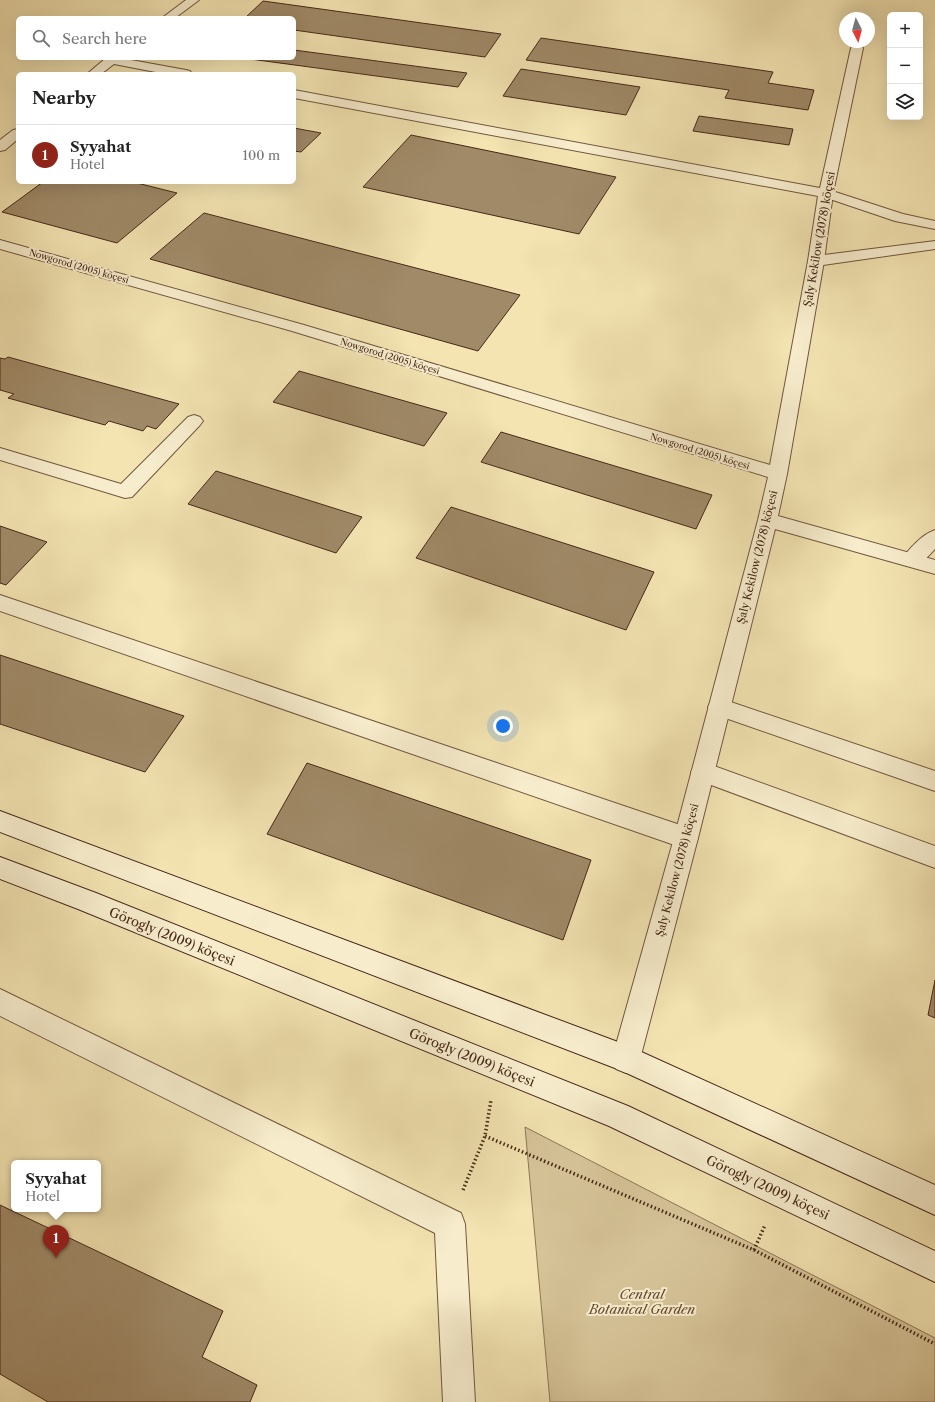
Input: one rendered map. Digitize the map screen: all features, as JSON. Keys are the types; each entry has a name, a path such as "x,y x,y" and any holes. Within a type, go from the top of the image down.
{"street":[{"path":"171,16 193,0"},
{"name":"Şaly Kekilow (2078) köçesi","path":"626,1059 686,838 768,520 778,474 816,261 826,193 857,48"},
{"path":"96,72 112,60"},
{"path":"118,60 176,72"},
{"path":"296,94 826,193 900,218 935,225"},
{"path":"0,147 16,135"},
{"name":"Nowgorod (2005) köçesi","path":"0,244 298,328 778,474"},
{"path":"816,261 935,245"},
{"path":"0,454 125,492 194,421"},
{"path":"768,520 935,567"},
{"path":"912,560 935,537"},
{"path":"0,603 686,838"},
{"path":"719,707 935,781"},
{"path":"703,772 935,858"},
{"path":"0,821 626,1059 935,1200"},
{"name":"Görogly (2009) köçesi","path":"0,868 87,901 618,1116 935,1267"},
{"path":"0,1002 450,1224 459,1402"}],"path":[{"path":"450,1224 485,1136 497,1068"},
{"path":"485,1136 754,1250 935,1344"}],"green space":[{"name":"Central Botanical Garden","path":"525,1127 935,1338 935,1402 550,1402"}],"building":[{"path":"263,1 501,34 485,57 296,30 296,16 247,16"},
{"path":"541,38 773,72 768,83 814,90 808,110 725,98 729,90 526,60"},
{"path":"296,50 467,73 458,87 257,60 296,60"},
{"path":"521,69 640,87 626,115 503,96"},
{"path":"699,116 793,129 789,145 693,131"},
{"path":"296,128 321,133 301,152 296,151"},
{"path":"411,135 616,177 579,234 363,187"},
{"path":"40,184 141,184 177,193 117,243 2,212"},
{"path":"204,213 520,295 478,351 150,259"},
{"path":"8,357 179,404 156,429 147,426 143,431 109,421 105,425 8,398 14,394 0,390 0,358 5,359"},
{"path":"299,371 447,413 424,446 273,402"},
{"path":"501,432 712,495 696,529 481,462"},
{"path":"216,471 362,517 336,553 188,504"},
{"path":"451,507 654,572 626,630 416,558"},
{"path":"0,526 47,542 6,585 0,583"},
{"path":"0,655 184,716 145,772 0,724"},
{"path":"307,763 591,860 563,940 267,834"},
{"path":"935,980 935,1018 928,1015"},
{"path":"0,1205 11,1210 11,1212 15,1212 223,1311 202,1357 257,1385 250,1402 48,1402 0,1374"}],"place":[{"name":"Syyahat","path":"56,1258"}]}
